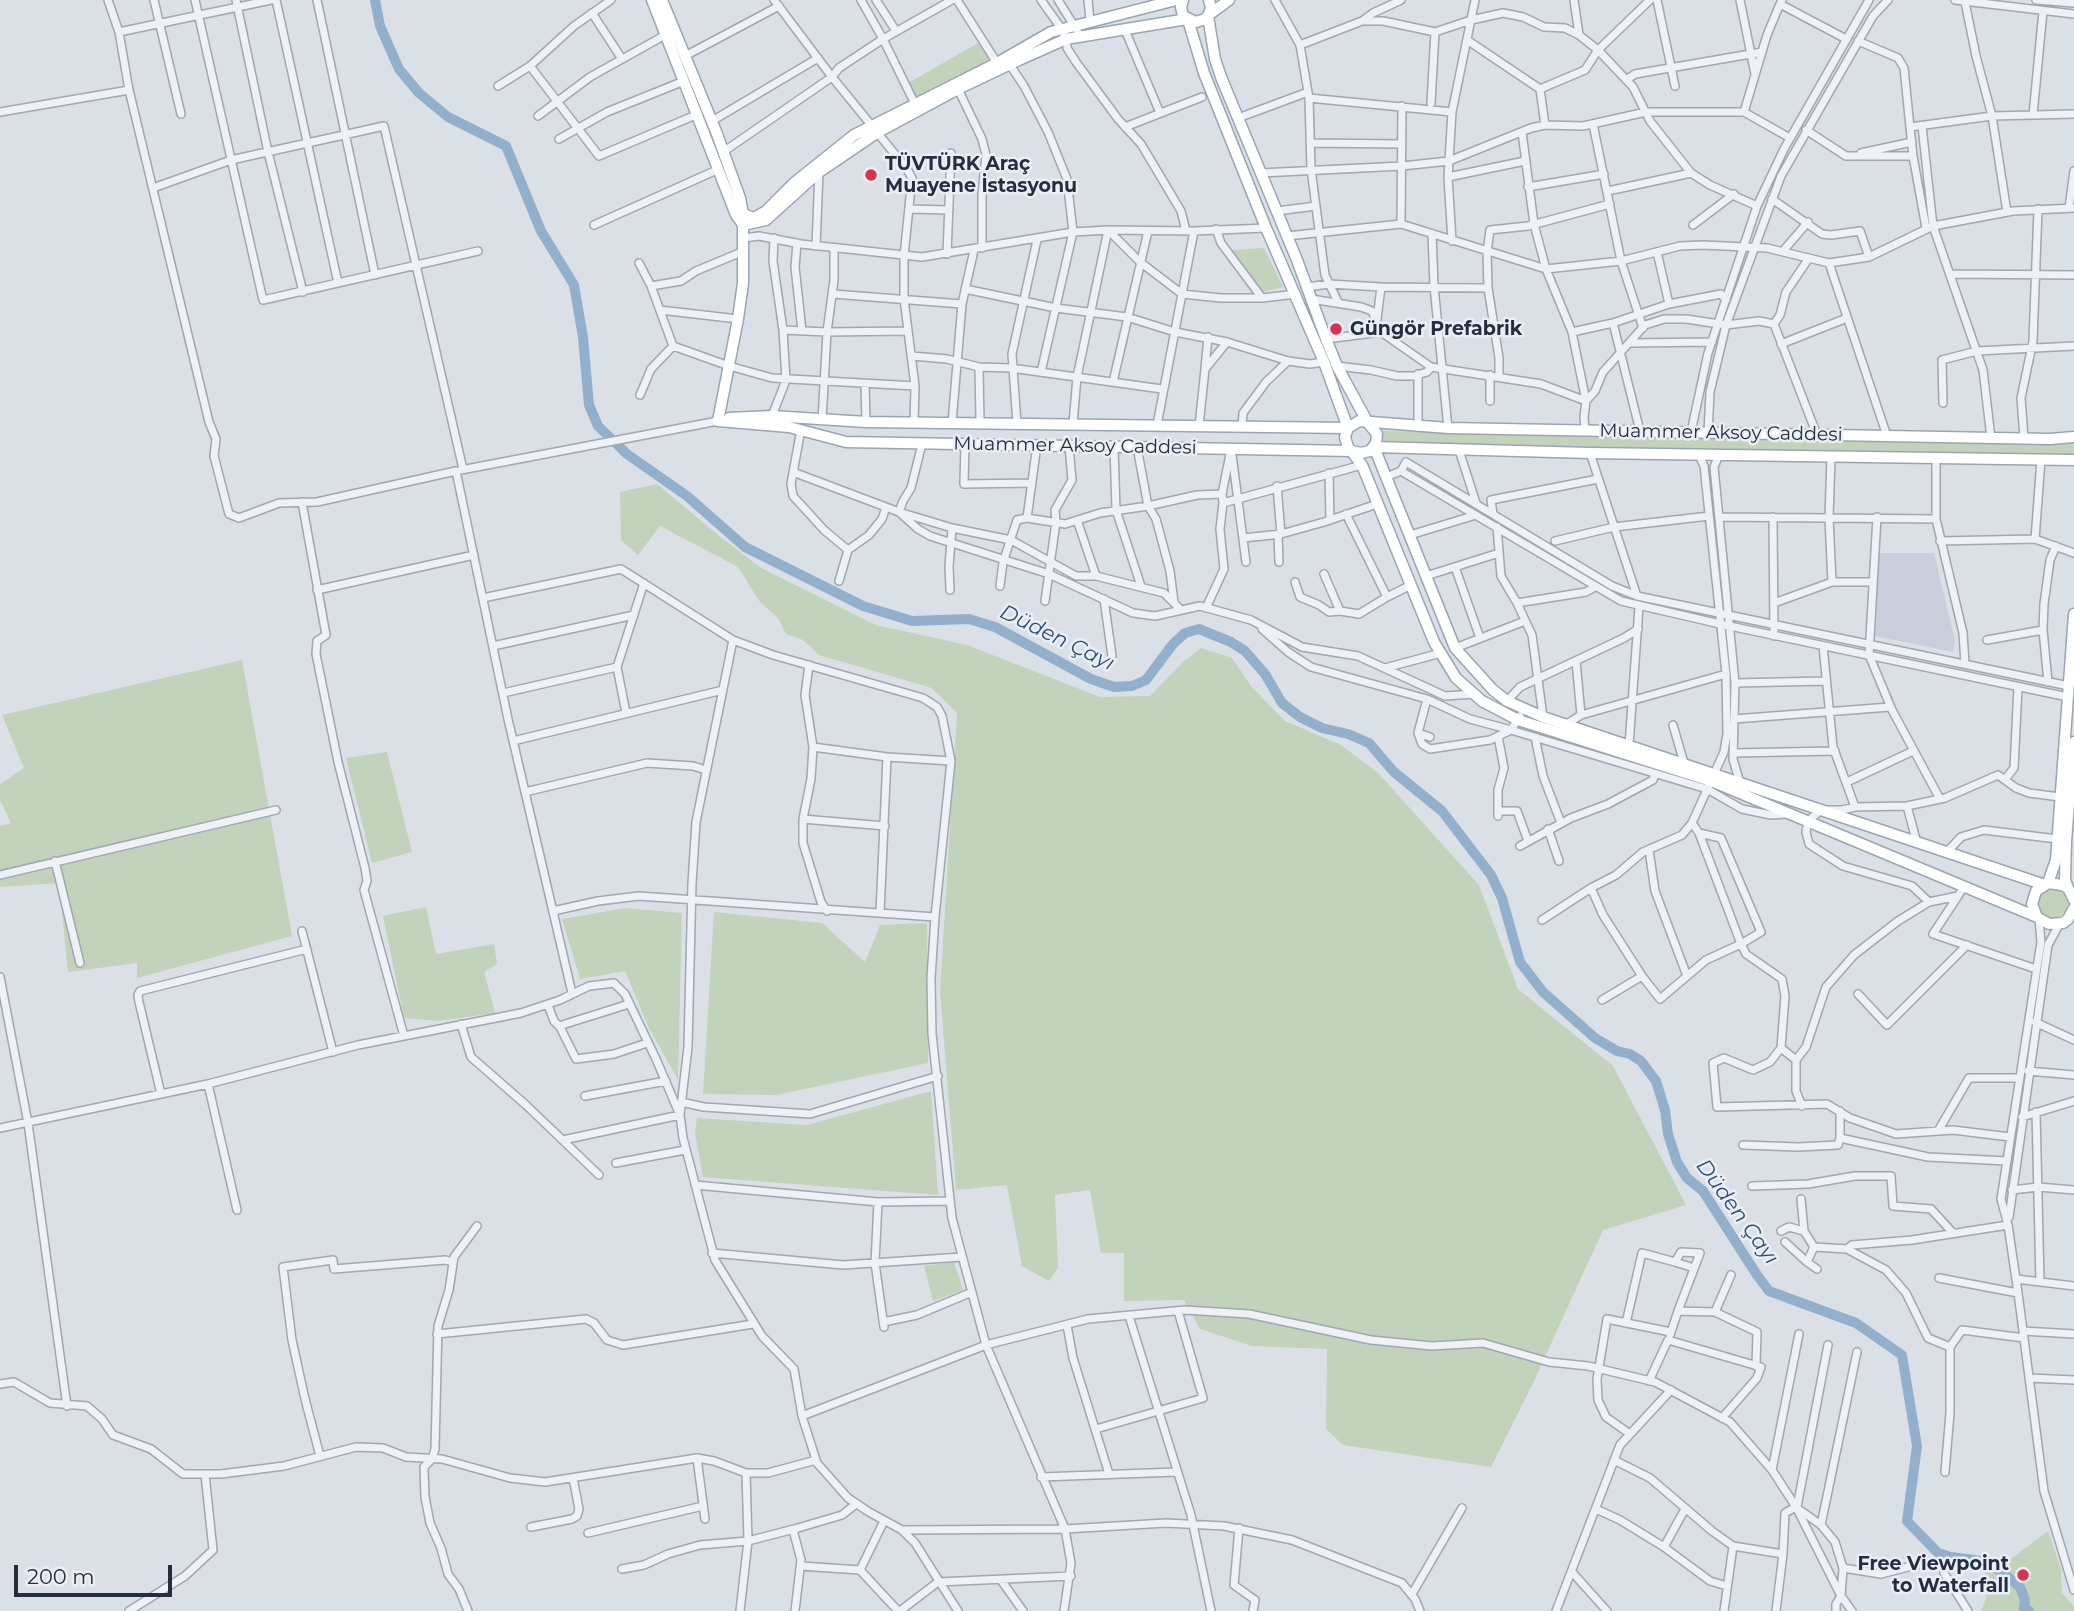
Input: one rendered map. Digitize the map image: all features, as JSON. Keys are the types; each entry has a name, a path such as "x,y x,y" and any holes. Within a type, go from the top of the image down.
{"main road":[{"path":"652,0 685,57 712,121 747,222 738,319 718,421"},
{"path":"662,0 684,82 736,215 747,222 766,220 841,151"},
{"path":"747,222 766,211 794,183 915,104 1061,28 1176,0"},
{"path":"1183,0 1181,12 1187,20 1204,73 1266,228 1325,362 1348,428 1346,442 1362,465 1434,642 1456,678 1495,709 1518,720 1711,781 1808,821 1961,892 2049,924 2061,923 2074,928"},
{"path":"1209,0 1215,59 1337,366 1368,423 1377,434 1374,447 1455,648 1493,690 1507,701 1543,718 1684,763 1711,781 1740,783 1917,843 2047,884 2055,883 2072,894"},
{"path":"875,129 1066,39 1187,20 1196,22 1228,0"},
{"name":"Muammer Aksoy Caddesi","path":"718,421 735,417 772,416 866,422 1348,428"},
{"name":"Muammer Aksoy Caddesi","path":"718,421 772,424 846,442 1352,451"},
{"path":"1348,428 1359,421 1368,423"},
{"name":"Muammer Aksoy Caddesi","path":"1368,423 1448,428 1991,438 2074,437"},
{"path":"1352,451 1366,453 1374,447"},
{"name":"Muammer Aksoy Caddesi","path":"1374,447 2074,460"},
{"path":"2038,918 2032,904 2033,897 2036,891 2047,884 2066,840 2060,797 2074,614"},
{"path":"2072,894 2065,880 2074,742"},
{"path":"2061,923 2074,908"}],"street":[{"path":"108,0 119,32 129,90 209,422 216,439 214,456 229,514 239,518 279,503 317,502 459,470 718,421"},
{"path":"154,0 181,114"},
{"path":"195,0 263,300 478,251"},
{"path":"119,32 237,4 273,0 338,283"},
{"path":"317,0 375,275"},
{"path":"498,86 530,66 574,26 611,0"},
{"path":"861,0 915,104"},
{"path":"876,0 896,31"},
{"path":"723,152 883,39 954,0 997,63"},
{"path":"1041,0 1061,28 1067,48 1125,127 1142,144 1190,231 1182,294 1157,425"},
{"path":"1058,0 1081,37"},
{"path":"1088,0 1090,20"},
{"path":"1275,0 1300,45 1308,95 1311,169 1325,275 1338,302"},
{"path":"1300,45 1362,21 1382,4 1401,0"},
{"path":"1452,241 1448,177 1452,112 1475,0"},
{"path":"1574,0 1579,35"},
{"path":"1540,89 1585,69 1598,51 1650,0"},
{"path":"1657,0 1675,86"},
{"path":"1740,0 1755,75"},
{"path":"1691,432 1712,342 1757,206 1790,138 1869,0"},
{"path":"1708,433 1710,392 1727,325 1772,199 1806,130 1873,16 1888,0"},
{"path":"1955,0 2074,14"},
{"path":"2036,0 2074,4"},
{"path":"1744,112 1781,2 1846,39"},
{"path":"1965,2 1992,116 2007,212"},
{"path":"685,57 777,3 832,77 907,169 912,178 904,256 904,299 915,386 914,422"},
{"path":"237,4 268,152 303,292"},
{"path":"2033,115 2043,11"},
{"path":"592,13 622,59"},
{"path":"1362,21 1383,21 1435,32 1503,13 1524,17 1545,27 1565,28 1579,35 1598,51 1633,87 1650,121 1691,173 1710,185 1757,206"},
{"path":"1125,30 1160,113"},
{"path":"1431,103 1435,32"},
{"path":"538,116 590,77 670,33"},
{"path":"1467,40 1540,89 1545,125"},
{"path":"1858,41 1898,58 1904,68 1913,156 1930,227 1950,274 1983,370 1991,438"},
{"path":"1626,80 1635,74 1762,52"},
{"path":"712,121 818,58"},
{"path":"1010,65 1048,132 1067,179 1073,232 1041,372"},
{"path":"530,66 599,156 698,114"},
{"path":"559,139 607,112 684,82"},
{"path":"952,423 962,304 978,249 986,155 982,139 958,89"},
{"path":"0,112 129,90"},
{"path":"1238,118 1308,95 1452,112"},
{"path":"1125,127 1202,97"},
{"path":"1401,224 1402,106"},
{"path":"1261,173 1449,161 1522,131 1545,125 1593,124 1646,113 1744,112 1790,138"},
{"path":"1910,127 1992,116 2074,114"},
{"path":"1593,124 1621,261 1643,328"},
{"path":"153,188 232,160 384,126 459,470 513,741 572,993"},
{"path":"1922,126 1930,227"},
{"path":"1806,130 1846,156 1913,156"},
{"path":"1522,131 1534,224 1546,269 1572,332 1586,401 1585,430"},
{"path":"1846,156 1912,142"},
{"path":"1310,143 1402,144"},
{"path":"947,254 951,153"},
{"path":"1448,177 1525,161"},
{"path":"594,225 719,169"},
{"path":"1287,236 1401,224 1546,269 1621,261 1680,246 1703,245 1783,251 1829,263 1869,257 1930,227 2007,212 2071,208 2074,171"},
{"path":"816,246 819,172"},
{"path":"1608,191 1691,173"},
{"path":"1528,187 1604,174"},
{"path":"1693,225 1734,194"},
{"path":"1772,199 1822,234 1860,231 1869,257"},
{"path":"1499,376 1499,358 1488,288 1487,252 1490,230 1534,224 1610,204"},
{"path":"1277,211 1316,206"},
{"path":"909,209 949,210"},
{"path":"2024,438 2021,398 2031,350 2038,209"},
{"path":"747,222 759,236"},
{"path":"1783,251 1808,222"},
{"path":"744,239 759,236 816,246 904,256 947,254 1073,232 1266,228"},
{"path":"1216,229 1221,243 1262,298"},
{"path":"1108,230 1140,262 1182,294 1221,298 1262,298 1296,294"},
{"path":"1073,424 1077,377 1108,230"},
{"path":"1113,382 1148,231"},
{"path":"1432,233 1434,286 1448,428"},
{"path":"772,416 786,380 783,330 773,261 774,238"},
{"path":"1017,424 1011,368 1037,240"},
{"path":"797,243 795,267 802,331"},
{"path":"822,420 827,332 833,294 834,247"},
{"path":"651,286 681,281 696,271 744,251"},
{"path":"1657,252 1669,304"},
{"path":"1774,324 1780,315 1786,292 1809,258"},
{"path":"639,263 651,286 673,345 729,366 786,380 915,386"},
{"path":"1829,263 1886,436"},
{"path":"1950,274 2074,275"},
{"path":"1307,287 1329,284 1488,288"},
{"path":"1377,319 1381,287"},
{"path":"965,289 1056,308 1127,317 1289,361 1310,364 1325,362"},
{"path":"1572,332 1613,323 1669,304 1721,293 1726,300"},
{"path":"833,294 962,304"},
{"path":"1311,299 1338,302 1372,311 1381,332 1431,367 1541,384 1586,401"},
{"path":"660,310 738,319"},
{"path":"1781,344 1847,318"},
{"path":"1586,401 1595,391 1603,372 1646,325 1664,319 1727,325 1759,321 1774,324"},
{"path":"1613,323 1640,431"},
{"path":"1774,324 1817,435"},
{"path":"1438,327 1495,330"},
{"path":"783,330 907,331"},
{"path":"1326,339 1381,332"},
{"path":"1199,426 1208,337"},
{"path":"1205,369 1227,342"},
{"path":"1630,343 1712,342"},
{"path":"640,395 651,369 673,345"},
{"path":"1943,403 1942,360 1977,351 2074,346"},
{"path":"912,356 957,361 979,367 1011,368 1162,389"},
{"path":"1242,426 1243,413 1266,382 1289,361"},
{"path":"1337,366 1397,376 1427,372 1431,367"},
{"path":"979,367 980,423"},
{"path":"1418,374 1418,427"},
{"path":"1490,375 1490,401"},
{"path":"865,384 866,422"},
{"path":"800,429 793,472 792,489 795,501 848,550"},
{"path":"899,512 911,488 922,444"},
{"path":"965,444 964,484 1032,483"},
{"path":"1027,518 1037,446"},
{"path":"1045,601 1056,522 1055,510 1072,480 1069,446"},
{"path":"1114,447 1116,510 1140,586"},
{"path":"1137,447 1148,506 1156,519 1170,571 1174,603"},
{"path":"1231,449 1246,562"},
{"path":"1206,608 1224,569 1220,529 1222,499 1231,449"},
{"path":"1460,450 1476,504"},
{"path":"1590,453 1637,596"},
{"path":"1542,920 1616,875 1649,850 1682,835 1692,823 1724,752 1727,734 1726,674 1704,466 1699,455"},
{"path":"1719,455 1714,467 1735,683 1733,753 1740,783"},
{"path":"1831,457 1829,518 1832,582"},
{"path":"1936,459 1936,519 1963,632 1965,664"},
{"path":"2035,539 2041,460"},
{"path":"1386,477 1401,471 1406,462 1612,586 1637,596 2048,682 2069,692"},
{"path":"1000,586 1004,559 1017,520 1027,518 1065,523 1116,510 1197,495 1222,499 1238,498 1362,465"},
{"path":"1401,471 1595,587 1639,607 2018,687 2069,692"},
{"path":"793,472 899,512 951,528 1011,540 1076,576 1096,576 1164,593 1181,610"},
{"path":"1329,473 1330,520"},
{"path":"1493,514 1490,500 1598,479"},
{"path":"1277,486 1279,562"},
{"path":"302,502 326,635 317,641 316,654 338,762 365,868 367,881 363,890 404,1036"},
{"path":"1243,538 1279,534 1377,504"},
{"path":"839,581 848,550 869,535 882,519 886,507"},
{"path":"899,512 918,529 1049,575 1133,613 1155,616 1200,606 1251,620 1302,647 1358,656 1445,696 1474,694"},
{"path":"1346,514 1387,597"},
{"path":"1410,535 1476,515"},
{"path":"1555,541 1614,527 1709,516"},
{"path":"1719,517 1936,519"},
{"path":"1773,517 1774,636"},
{"path":"1877,517 1869,656 1891,708 1940,799"},
{"path":"1077,520 1096,576"},
{"path":"1497,527 1501,576 1532,635 1543,718"},
{"path":"950,590 951,528"},
{"path":"1940,541 2035,539 2074,553"},
{"path":"2048,682 2043,631 2044,604 2050,560 2056,546"},
{"path":"1426,576 1499,553"},
{"path":"317,590 474,555"},
{"path":"1455,567 1480,638"},
{"path":"483,598 621,569 733,640 923,698 937,706 945,726 951,761 935,917 932,1034 952,1218 986,1345 1065,1529 1071,1576 1064,1611"},
{"path":"1324,574 1340,611"},
{"path":"1295,582 1300,597 1329,612 1359,614 1411,585"},
{"path":"1774,603 1832,582 1872,582"},
{"path":"626,713 617,667 644,583"},
{"path":"1517,603 1586,592 1595,587"},
{"path":"1319,605 1335,598"},
{"path":"1104,599 1112,656"},
{"path":"1629,745 1639,607"},
{"path":"493,646 634,615"},
{"path":"1251,620 1288,652 1311,667 1427,699 1470,719 1656,774 1711,781"},
{"path":"1455,648 1525,621"},
{"path":"1507,701 1520,687 1638,629"},
{"path":"1987,640 2043,631"},
{"path":"680,1115 688,1047 691,900 696,822 733,640"},
{"path":"1823,646 1835,751 1855,807"},
{"path":"1385,668 1441,653"},
{"path":"1576,661 1581,715"},
{"path":"809,665 805,695 813,747 811,779 803,819 803,843 821,902 827,911"},
{"path":"503,693 617,667"},
{"path":"1565,725 1581,715 1726,674"},
{"path":"1735,683 1825,681"},
{"path":"2006,778 2014,768 2018,687"},
{"path":"513,741 723,690"},
{"path":"1427,699 1418,733 1422,744 1430,749 1490,740 1511,730 1524,710"},
{"path":"1734,719 1891,708"},
{"path":"1532,724 1543,776 1561,823"},
{"path":"1673,725 1684,763"},
{"path":"1418,733 1430,737"},
{"path":"1498,736 1504,768 1498,790 1498,814 1517,811 1528,841"},
{"path":"813,747 887,757 951,761"},
{"path":"1733,753 1835,751"},
{"path":"1847,782 1913,751"},
{"path":"880,913 887,757"},
{"path":"525,792 647,763 692,766 706,770"},
{"path":"1520,846 1548,829 1608,804 1653,780 1656,774"},
{"path":"1929,902 1912,886 1843,866 1809,844 1806,832 1808,821 1821,810 1907,806 1940,799 1997,775 2029,793 2060,797"},
{"path":"1907,806 1917,843"},
{"path":"0,875 276,810"},
{"path":"803,819 885,826"},
{"path":"1692,823 1699,833 1746,954 1782,979 1785,996 1781,1048 1770,1062 1753,1070 1724,1058 1713,1063 1717,1107 1827,1104 1850,1118 1896,1135 1953,1130 2010,1137"},
{"path":"1548,829 1559,861"},
{"path":"1947,852 1961,837 1984,830 2066,840"},
{"path":"1591,888 1603,915 1660,999 1706,960 1760,932 1721,838 1699,833"},
{"path":"1649,850 1656,891 1688,976"},
{"path":"55,861 80,963"},
{"path":"1802,1105 1796,1091 1796,1060 1805,1047 1826,986 1854,955 1898,921 1929,902 1961,892"},
{"path":"1961,892 1933,934 2036,969"},
{"path":"553,911 598,901 639,896 935,917"},
{"path":"2038,918 2041,942 2001,1199 2008,1225 2045,1491 2074,1590"},
{"path":"2008,1225 2048,945 2061,923"},
{"path":"302,931 333,1052"},
{"path":"1858,995 1887,1025 1967,946"},
{"path":"161,1094 139,1002 140,991 307,949"},
{"path":"1602,1000 1642,976"},
{"path":"0,977 28,1123 67,1406"},
{"path":"0,1128 208,1084 404,1036 521,1013 548,1005 589,986 614,983 625,994 680,1115 685,1150 712,1253 753,1324 769,1345 794,1369 802,1416 816,1461 832,1482 856,1504 902,1530 915,1543 958,1611"},
{"path":"559,1026 629,1004"},
{"path":"548,1005 554,1021 578,1060 614,1054 648,1044"},
{"path":"2035,1022 2074,1040"},
{"path":"461,1024 471,1057 599,1175"},
{"path":"1781,1048 1796,1060"},
{"path":"2028,1071 2074,1075"},
{"path":"674,1102 704,1107 810,1114 938,1076"},
{"path":"1938,1131 1969,1078 2019,1078"},
{"path":"585,1096 666,1081"},
{"path":"208,1084 237,1210"},
{"path":"2022,1116 2074,1101"},
{"path":"1743,1145 1838,1145 1840,1111"},
{"path":"2036,1112 2040,1282"},
{"path":"563,1140 680,1115"},
{"path":"1840,1138 1928,1157 2007,1161"},
{"path":"616,1163 685,1150"},
{"path":"1752,1186 1808,1184 1855,1176 1891,1176 1892,1206 1931,1209 1953,1233"},
{"path":"695,1185 878,1202 950,1201"},
{"path":"2012,1190 2038,1187 2074,1189"},
{"path":"1801,1199 1804,1231 1814,1247"},
{"path":"878,1202 875,1263 884,1324 917,1315 972,1292"},
{"path":"1847,1249 1852,1245 1912,1240 2008,1225"},
{"path":"468,1611 459,1589 448,1574 430,1523 425,1497 424,1467 432,1459 436,1434 438,1326 449,1290 454,1257 477,1226"},
{"path":"1781,1231 1789,1227 1804,1231"},
{"path":"1784,1242 1817,1269"},
{"path":"1814,1247 1847,1249 1886,1270 1906,1293 1928,1338 1950,1347"},
{"path":"1807,1262 1814,1247"},
{"path":"1649,1381 1670,1336 1700,1253 1681,1252 1675,1262"},
{"path":"712,1253 842,1265 962,1257"},
{"path":"1626,1323 1642,1253 1694,1268"},
{"path":"320,1456 292,1340 283,1267 333,1261 334,1269 444,1259 453,1262"},
{"path":"1715,1312 1731,1275"},
{"path":"1938,1278 2018,1293"},
{"path":"2016,1279 2074,1286"},
{"path":"802,1416 986,1345 1088,1319 1178,1311 1249,1314 1371,1340 1432,1346 1483,1343 1549,1362 1600,1369 1649,1381 1730,1422 1772,1470 1796,1507 1841,1597 1852,1611"},
{"path":"1096,1429 1203,1398 1178,1311"},
{"path":"1678,1311 1715,1312 1757,1332 1756,1366"},
{"path":"1129,1316 1193,1524 1211,1611"},
{"path":"437,1334 586,1319 594,1323 607,1340 623,1345 753,1324"},
{"path":"1630,1434 1606,1417 1598,1400 1597,1380 1607,1319 1670,1336 1761,1367 1757,1378 1722,1418"},
{"path":"1067,1325 1073,1357 1109,1475"},
{"path":"1945,1472 1950,1413 1950,1347 1962,1330 2024,1335 2074,1335"},
{"path":"1772,1470 1799,1334"},
{"path":"1796,1507 1828,1345"},
{"path":"1821,1525 1857,1352"},
{"path":"2029,1378 2074,1380"},
{"path":"0,1384 14,1382 50,1403 87,1406 102,1419 113,1435 151,1449 183,1474 221,1474 284,1466 356,1447 383,1448 406,1457 442,1459 510,1478 545,1482 697,1458 714,1461 746,1473 768,1473 816,1461"},
{"path":"1556,1611 1620,1445 1671,1390"},
{"path":"697,1458 705,1519"},
{"path":"1614,1460 1650,1478 1733,1546 1783,1553"},
{"path":"1041,1477 1176,1472"},
{"path":"740,1611 748,1541 746,1473"},
{"path":"129,1611 185,1576 213,1549 205,1474"},
{"path":"531,1527 577,1516 579,1509 573,1478"},
{"path":"622,1569 644,1565 667,1554 700,1545 748,1541 793,1530 842,1516 856,1504"},
{"path":"588,1533 703,1506"},
{"path":"1796,1507 1821,1525 1835,1542 1843,1568 1841,1597 1836,1604 1836,1611"},
{"path":"1776,1611 1785,1513 1796,1507"},
{"path":"1412,1594 1462,1508"},
{"path":"1596,1509 1620,1520 1664,1547 1710,1581 1727,1586"},
{"path":"1664,1547 1685,1509"},
{"path":"860,1570 884,1521"},
{"path":"902,1530 1065,1529 1166,1523 1239,1528 1292,1541 1402,1583 1412,1594 1420,1611"},
{"path":"1239,1528 1234,1586 1255,1600 1253,1611"},
{"path":"793,1530 800,1550 801,1566 795,1611"},
{"path":"1724,1611 1733,1546"},
{"path":"1843,1568 1881,1574 1927,1562"},
{"path":"801,1566 860,1570 899,1611 938,1582 1071,1576"},
{"path":"1572,1573 1606,1611"},
{"path":"1944,1573 1968,1611"},
{"path":"1001,1580 1023,1611"}],"shaded area":[{"path":"1879,553 1934,553 1955,641 1953,652 1875,636"}],"green space":[{"path":"980,42 990,61 917,99 914,96 908,83"},
{"path":"1264,248 1283,287 1262,292 1231,250"},
{"path":"1382,431 1866,441 2073,442 2074,457 1383,445"},
{"path":"657,484 761,568 876,625 967,645 1100,697 1150,696 1183,662 1201,648 1232,658 1251,686 1285,721 1341,745 1378,773 1479,885 1518,989 1613,1066 1686,1205 1603,1230 1491,1467 1343,1445 1326,1429 1327,1349 1252,1346 1200,1329 1184,1300 1124,1301 1124,1253 1101,1253 1090,1190 1055,1195 1058,1268 1049,1281 1022,1266 1007,1185 956,1190 940,991 957,713 932,688 819,655 803,640 786,634 779,619 760,602 738,567 660,526 638,555 621,540 620,492"},
{"path":"242,660 292,936 137,978 137,963 68,972 59,883 0,887 0,826 11,823 0,800 0,784 24,768 2,715"},
{"path":"387,752 412,852 372,863 346,758"},
{"path":"2053,888 2064,892 2068,903 2064,914 2053,918 2042,914 2038,903 2042,892"},
{"path":"426,907 436,954 494,944 497,964 484,972 495,1013 438,1021 404,1018 383,916"},
{"path":"625,908 682,913 678,1080 649,1028 625,971 580,979 562,919"},
{"path":"714,912 822,923 865,962 880,925 927,923 928,1063 776,1095 703,1094"},
{"path":"931,1091 938,1195 703,1177 695,1133 697,1118 807,1125"},
{"path":"954,1262 963,1290 933,1301 924,1266"},
{"path":"2048,1531 2061,1569 2062,1593 2074,1606 2074,1611 1981,1611 1987,1596 1983,1556 2007,1562"}],"waterway":[{"name":"Düden Çayı","path":"375,0 380,26 399,69 419,93 448,117 506,146 541,231 574,285 583,337 589,405 598,426 627,454 687,496 745,547 863,606 912,621 969,619 995,627 1091,679 1114,687 1132,686 1146,680 1173,644 1185,633 1199,629 1245,651 1265,674 1282,703 1300,717 1322,728 1348,734 1369,743 1394,772 1442,811 1491,875 1502,898 1520,962 1543,992 1595,1038 1641,1061 1656,1081 1677,1162 1687,1178 1703,1191 1769,1291 1856,1323 1902,1355 1917,1446 1907,1521 1938,1553 1989,1562 2020,1587 2025,1600 2024,1609 2029,1611"}],"place":[{"name":"TÜVTÜRK Araç Muayene İstasyonu","path":"871,175"},
{"name":"Güngör Prefabrik","path":"1336,329"},
{"name":"Free Viewpoint to Waterfall","path":"2023,1575"}]}
